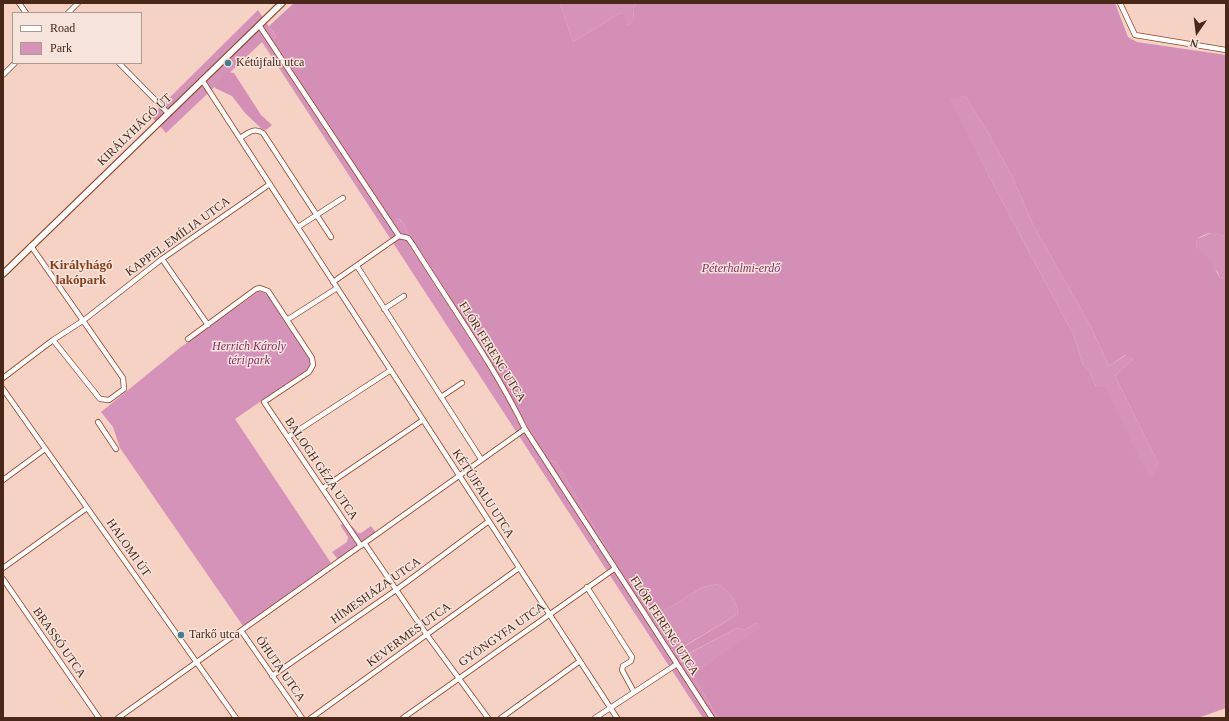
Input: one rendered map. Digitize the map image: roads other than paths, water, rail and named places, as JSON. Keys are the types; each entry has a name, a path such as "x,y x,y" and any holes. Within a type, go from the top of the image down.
{"street":[{"path":"19,3 25,12"},
{"path":"70,12 78,3"},
{"name":"KIRÁLYHÁGÓ ÚT","path":"3,274 282,3"},
{"path":"1120,3 1135,35 1226,50"},
{"name":"FLÓR FERENC UTCA","path":"259,25 399,236 408,238 413,245 484,355 511,400 525,430 712,718"},
{"path":"3,75 14,64"},
{"path":"120,64 168,113"},
{"name":"KÉTÚJFALU UTCA","path":"202,80 617,718"},
{"path":"240,138 254,130 259,130 263,133 331,237"},
{"name":"KAPPEL EMÍLIA UTCA","path":"3,378 53,340 84,320 162,258 270,184"},
{"path":"298,227 343,198"},
{"path":"333,282 399,236"},
{"path":"31,246 123,378 124,390 110,400 100,399 53,340"},
{"path":"162,258 208,324"},
{"name":"KÉTÚJFALU UTCA","path":"357,266 481,460"},
{"path":"188,339 260,288 268,291 287,320 337,288"},
{"path":"384,309 404,296"},
{"name":"BALOGH GÉZA UTCA","path":"287,320 312,358 313,365 309,372 264,402 363,545 488,718"},
{"path":"288,437 391,370"},
{"path":"441,397 462,383"},
{"name":"HALOMI ÚT","path":"4,391 236,718"},
{"path":"323,488 423,420"},
{"path":"98,422 116,449"},
{"path":"118,718 196,662 242,632 459,475 525,430"},
{"path":"3,480 45,449"},
{"path":"3,568 87,508"},
{"name":"HÍMESHÁZA UTCA","path":"272,676 396,590 489,521"},
{"name":"KEVERMES UTCA","path":"311,718 519,568"},
{"name":"GYÖNGYFA UTCA","path":"402,718 458,677 614,569"},
{"name":"BRASSÓ UTCA","path":"3,579 99,718"},
{"path":"587,587 632,657 631,661 623,666 622,670 634,692"},
{"name":"ÓHUTA UTCA","path":"242,632 302,718"},
{"path":"501,718 580,661"},
{"path":"595,718 677,664"}],"place":[{"name":"Kétújfalu utca","path":"228,63"},
{"name":"Tarkő utca","path":"181,635"}],"district":[{"name":"Királyhágó lakópark","path":"81,274"}],"park label":[{"name":"Péterhalmi-erdő","path":"741,269"},
{"name":"Herrich Károly téri park","path":"249,354"}]}
